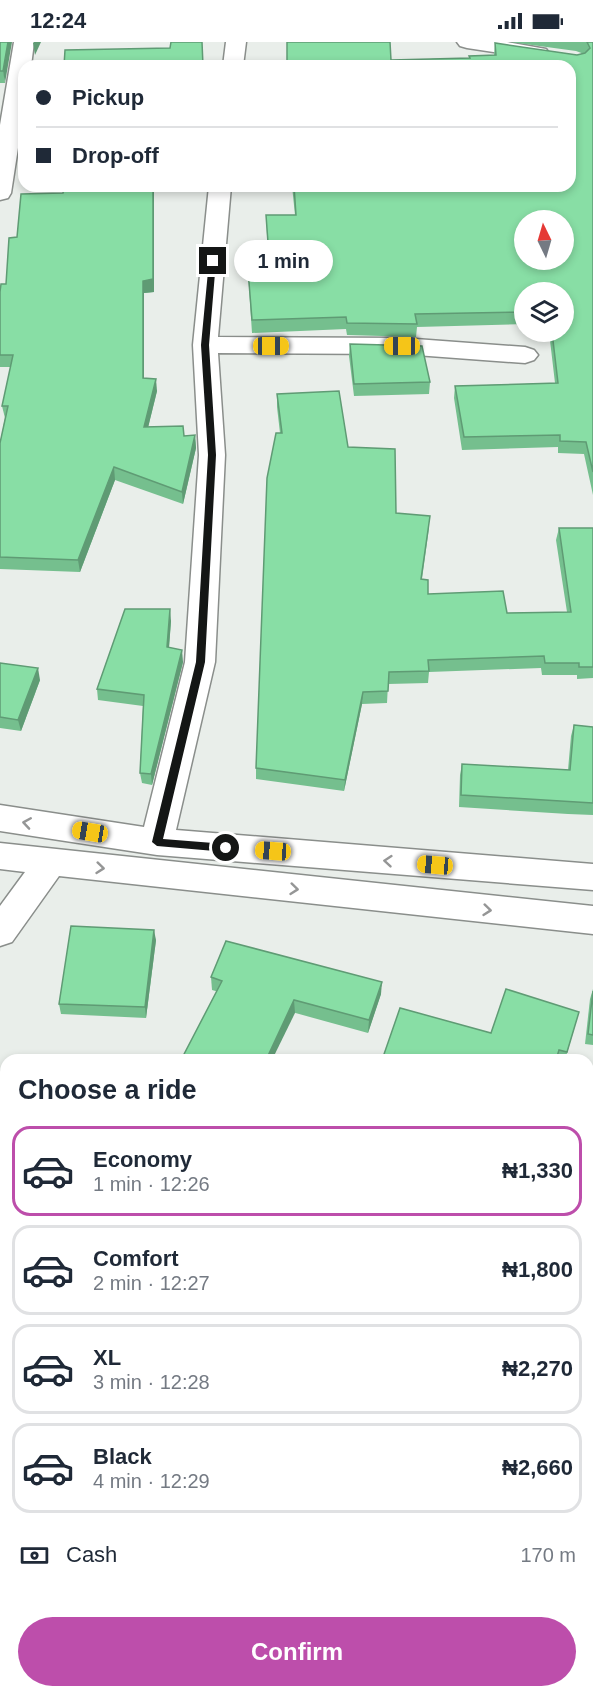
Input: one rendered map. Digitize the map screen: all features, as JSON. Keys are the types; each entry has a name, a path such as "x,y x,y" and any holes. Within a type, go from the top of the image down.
{"street":[{"path":"21,60 24,42"},
{"path":"234,60 236,42"},
{"path":"466,42 554,56"},
{"path":"0,192 18,80"},
{"path":"157,842 200,662 212,455 205,345 219,192"},
{"path":"205,345 402,346 525,356"},
{"path":"0,818 157,842 593,877"},
{"path":"0,856 593,920"},
{"path":"0,932 50,862"}],"building":[{"path":"0,42 8,42 3,71 0,71"},
{"path":"171,42 202,42 203,60 64,60 65,50 170,48"},
{"path":"287,42 390,42 391,60 287,60"},
{"path":"587,42 593,42 593,472 586,442 560,441 560,435 464,437 455,386 558,383 553,342 574,342 574,282 514,282 514,312 415,314 417,324 347,323 346,317 252,320 247,257 269,256 266,215 296,215 294,192 576,192 576,60 391,60 496,55 495,43 577,55 585,53 590,48"},
{"path":"153,192 153,279 143,281 143,378 156,379 144,427 183,426 184,436 195,435 182,492 114,467 78,560 0,557 0,443 8,406 2,406 13,355 0,355 1,284 6,284 9,238 17,237 21,194"},
{"path":"350,344 422,346 430,382 354,384"},
{"path":"339,391 348,447 395,449 396,513 430,516 421,579 428,580 428,594 503,591 507,613 571,612 559,528 593,528 593,667 579,667 579,663 545,663 544,656 428,660 429,671 389,672 388,691 363,692 345,780 256,768 267,478 276,433 282,433 277,394"},
{"path":"125,609 170,609 167,647 182,650 151,774 140,773 144,695 97,689"},
{"path":"0,663 38,668 18,720 0,717"},
{"path":"574,725 593,727 593,803 461,795 462,764 570,770"},
{"path":"71,926 154,930 145,1007 59,1004"},
{"path":"226,941 382,982 369,1020 294,1000 269,1054 184,1054 222,981 211,977"},
{"path":"506,989 579,1012 567,1052 559,1050 558,1054 384,1054 400,1008 491,1033"},
{"path":"593,991 593,1035 588,1034"}],"route":[{"path":"213,261 205,345 212,455 200,662 157,842 226,848"}]}
